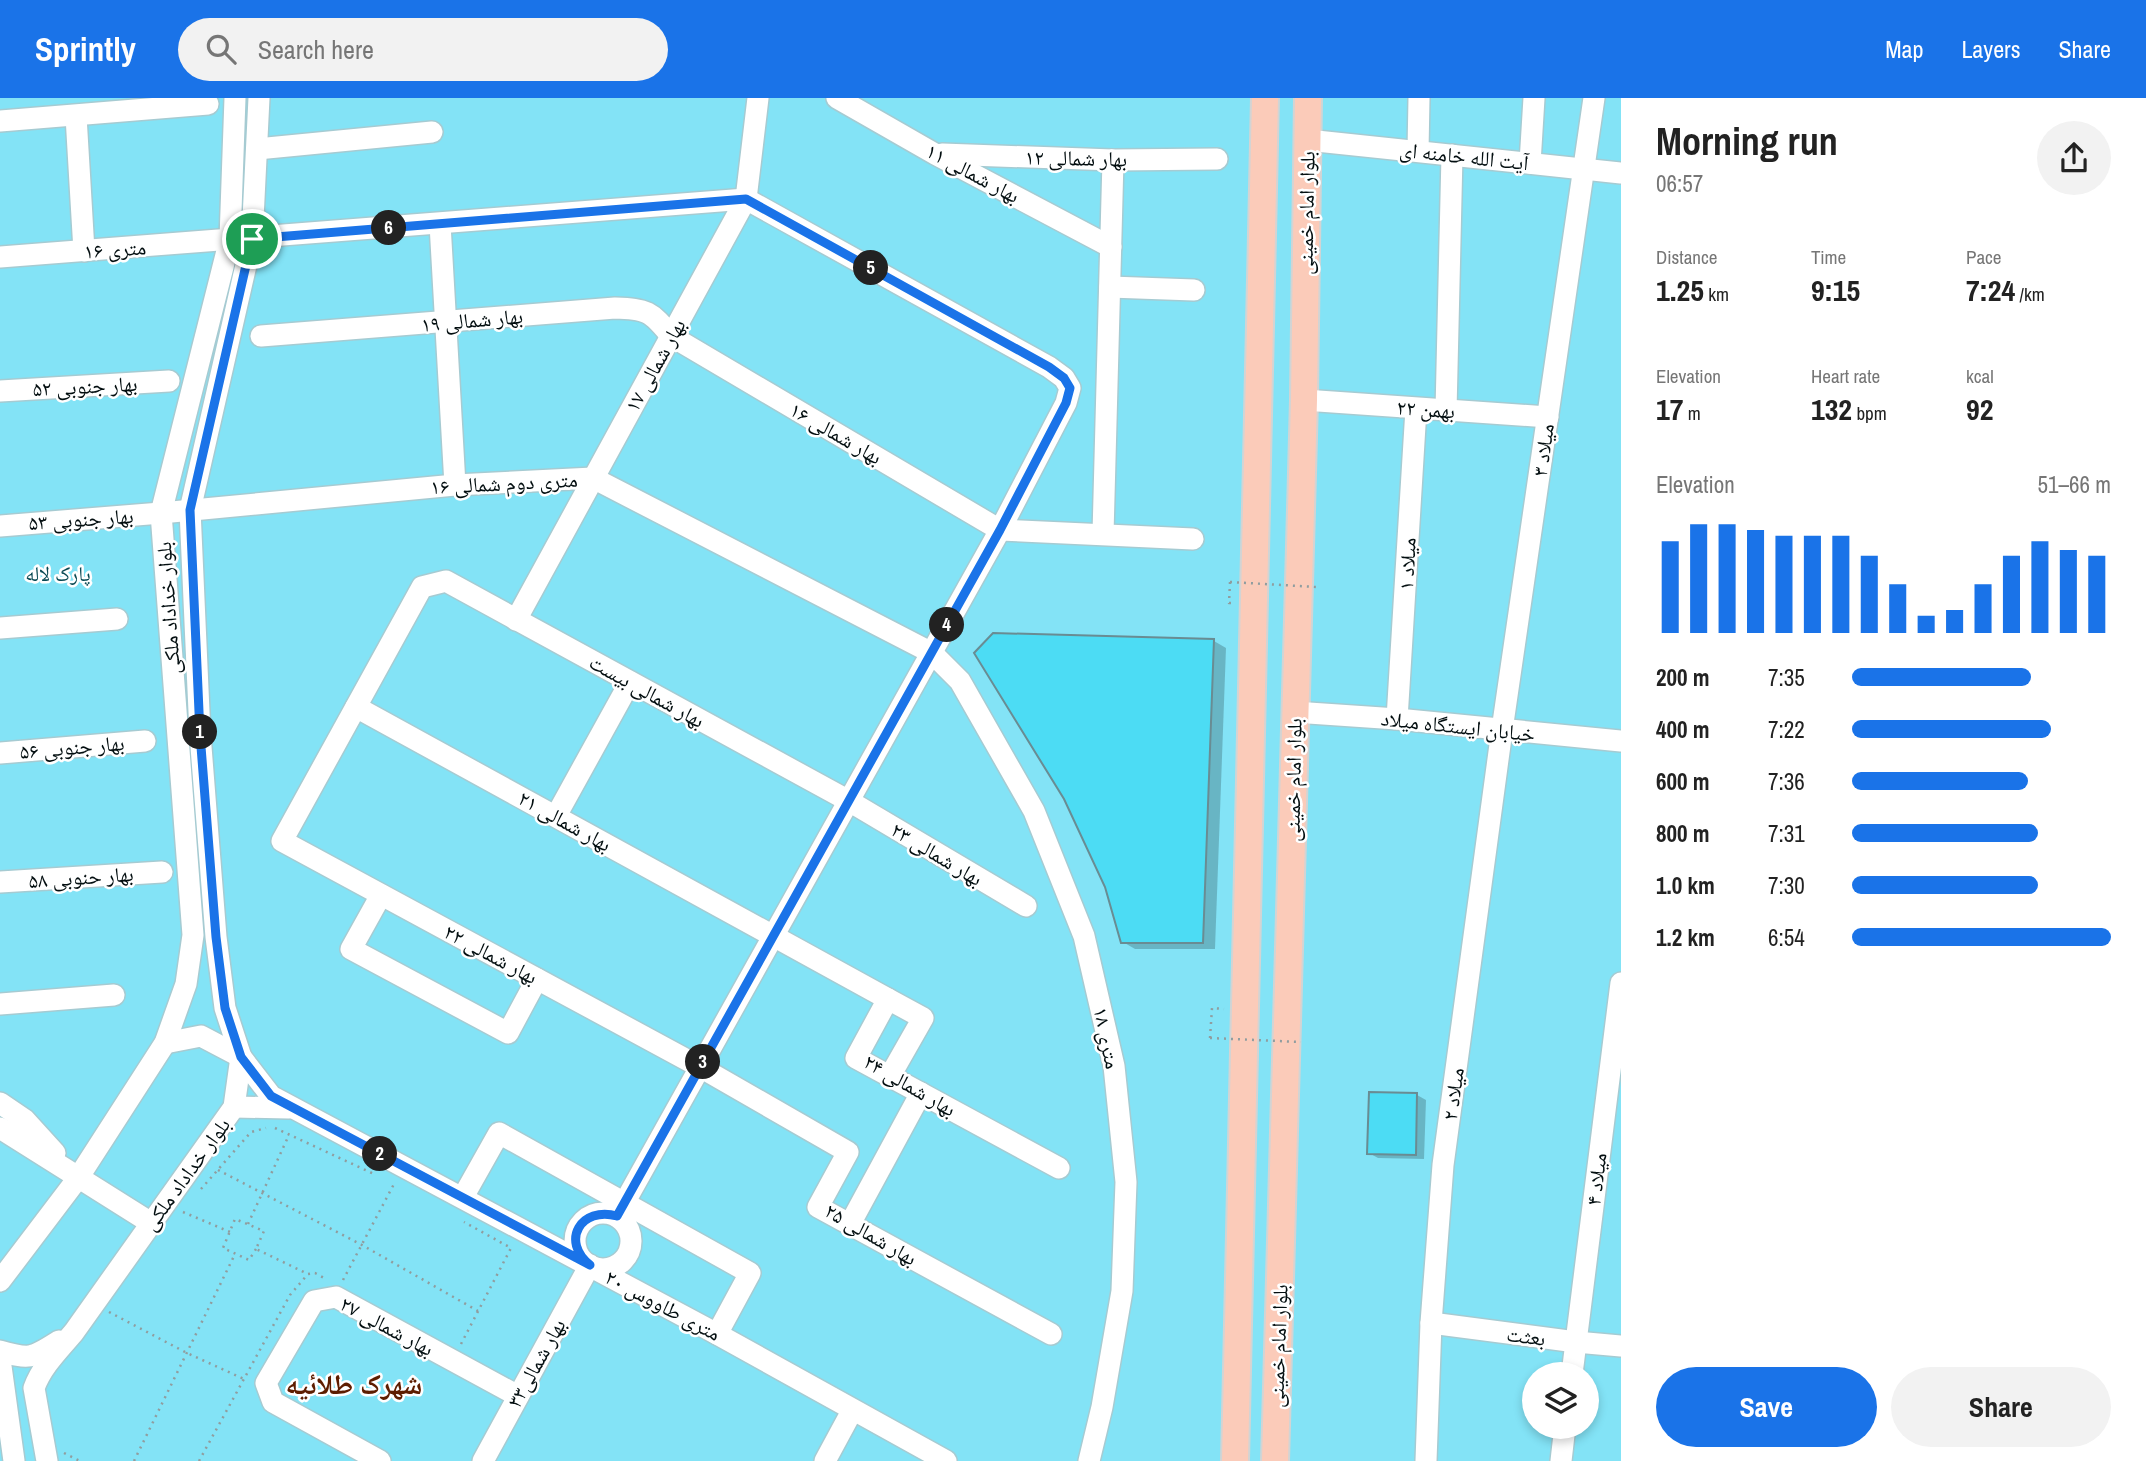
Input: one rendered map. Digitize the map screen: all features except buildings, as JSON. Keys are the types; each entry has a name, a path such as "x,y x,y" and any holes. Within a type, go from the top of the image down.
{"main road":[{"name":"بلوار امام خمینی","path":"1235,1461 1265,98"},
{"name":"بلوار امام خمینی","path":"1275,1461 1304,400 1308,98"}],"street":[{"name":"بلوار خداداد ملکی","path":"0,1281 78,1178 164,1043 186,984 193,935 161,513 230,240 234,98"},
{"name":"بلوار خداداد ملکی","path":"47,1461 34,1388 46,1365 74,1332 234,1107 241,1057 225,1008 216,937 200,734 190,510 252,239 259,98"},
{"name":"بهار شمالی ۱۷","path":"516,620 746,199 758,98"},
{"name":"بهار شمالی ۱۱","path":"837,98 1111,247"},
{"path":"1418,151 1419,98"},
{"path":"1530,163 1534,98"},
{"name":"میلاد ۳","path":"1502,730 1594,98"},
{"path":"0,121 208,104"},
{"path":"76,116 85,251"},
{"path":"257,149 432,132"},
{"name":"آیت الله خامنه ای","path":"1307,140 1621,173"},
{"name":"بهار شمالی ۱۲","path":"935,153 1113,160 1217,159"},
{"path":"1446,411 1452,155"},
{"path":"1103,534 1113,160"},
{"name":"۱۶ متری","path":"0,257 746,199"},
{"path":"620,1209 630,1233 628,1255 621,1263 611,1268 600,1269 590,1265 581,1258 576,1249 575,1238 579,1227 595,1214 620,1209 1000,530 1066,403 1070,388 1064,378 1049,367 746,199"},
{"path":"440,224 455,485"},
{"path":"1110,286 1194,290"},
{"name":"بهار شمالی ۱۹","path":"261,336 640,309 656,317 671,336"},
{"name":"بهار شمالی ۱۶","path":"671,336 1000,530"},
{"name":"بهار جنوبی ۵۲","path":"0,391 169,381"},
{"name":"۲۲ بهمن","path":"1304,400 1548,417"},
{"name":"میلاد ۱","path":"1398,719 1416,409"},
{"name":"۱۶ متری دوم شمالی","path":"161,513 455,485 593,478 932,653"},
{"name":"بهار جنوبی ۵۳","path":"0,526 161,513"},
{"path":"1000,530 1193,539"},
{"name":"بهار شمالی بیست","path":"356,707 422,587 446,581 849,802"},
{"path":"0,628 117,619"},
{"name":"۱۸ متری","path":"932,653 960,681 1034,811 1084,936 1114,1066 1126,1182 1122,1291 1102,1407 1089,1461"},
{"path":"556,817 630,682"},
{"name":"بهار شمالی ۲۱","path":"356,707 774,935"},
{"name":"بهار شمالی ۲۲","path":"356,707 282,841 700,1067"},
{"name":"خیابان ایستگاه میلاد","path":"1294,712 1398,719 1621,741"},
{"name":"میلاد ۲","path":"1426,1461 1431,1323 1443,1165 1502,730"},
{"name":"بهار جنوبی ۵۶","path":"0,753 145,741"},
{"name":"بهار شمالی ۲۳","path":"849,802 1026,906"},
{"name":"بهار حنوبی ۵۸","path":"0,882 162,872"},
{"path":"381,895 351,948 508,1034 537,979"},
{"path":"774,935 923,1018 890,1076"},
{"name":"میلاد ۴","path":"1574,1362 1621,983"},
{"path":"0,1004 114,995"},
{"name":"بهار شمالی ۲۴","path":"888,999 856,1058 1059,1168"},
{"name":"۲۰ متری طاووس","path":"164,1043 201,1036 241,1057 271,1096 590,1265 946,1461"},
{"path":"700,1067 880,1169"},
{"path":"850,1224 922,1093"},
{"path":"0,1103 25,1120 78,1178"},
{"path":"234,1107 295,1108"},
{"path":"0,1128 151,1223"},
{"path":"463,1197 499,1133 620,1209 750,1273 717,1334"},
{"name":"بهار شمالی ۲۵","path":"848,1152 818,1207 1051,1334"},
{"name":"بهار شمالی۳۳","path":"482,1461 590,1265"},
{"name":"بهار شمالی ۲۷","path":"380,1461 273,1402 266,1383 314,1301 336,1297 518,1396"},
{"name":"بعثت","path":"1431,1323 1621,1346"},
{"path":"0,1351 31,1357 74,1332"},
{"path":"0,1359 14,1461"},
{"path":"825,1461 852,1410"},
{"path":"1561,1461 1564,1439"}],"path":[{"path":"1229,603 1230,582 1316,587"},
{"path":"1212,1008 1210,1038 1301,1042"},
{"path":"195,1196 251,1132 271,1126 383,1178"},
{"path":"248,1224 289,1134"},
{"path":"218,1170 362,1245 478,1311"},
{"path":"340,1286 395,1184"},
{"path":"189,1204 183,1212 230,1232"},
{"path":"235,1219 248,1224 264,1231 249,1260 223,1248 235,1219"},
{"path":"459,1347 511,1248 464,1222"},
{"path":"256,1249 331,1282"},
{"path":"134,1461 235,1254"},
{"path":"199,1461 290,1295 308,1274"},
{"path":"110,1307 107,1311 244,1379"}],"green space":[{"name":"پارک لاله","path":"0,98 1621,98 1621,1461 0,1461"}],"district":[{"name":"شهرک طلائیه","path":"354,1384"}],"route":[{"path":"746,199 1049,367 1064,378 1070,388 1066,403 1000,530 617,1216 595,1214 579,1227 575,1238 576,1249 581,1258 590,1265 271,1096 241,1057 225,1008 216,937 200,734 190,510 252,239 746,199"}]}
